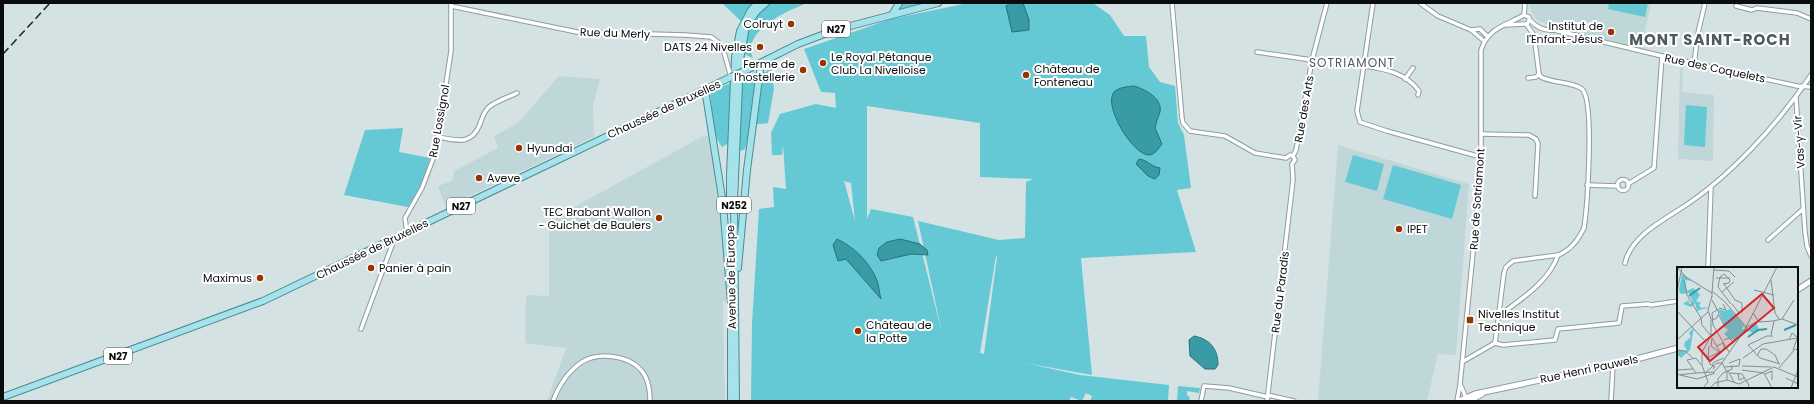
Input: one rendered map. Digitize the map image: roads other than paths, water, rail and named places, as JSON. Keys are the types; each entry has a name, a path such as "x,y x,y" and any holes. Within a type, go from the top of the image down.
{"main road":[{"path":"738,59 740,30 751,10 758,3"},
{"path":"738,59 746,26 756,11 766,3"},
{"path":"892,15 899,3"},
{"name":"N27","path":"731,77 798,44 835,30 938,3"},
{"name":"Avenue de l'Europe","path":"731,401 730,175 738,59"},
{"name":"Avenue de l'Europe","path":"736,401 734,202 738,59"},
{"path":"736,349 738,264 746,178 761,63"},
{"name":"Chaussée de Bruxelles","path":"3,397 252,306 394,240 407,232 731,77"},
{"path":"705,89 723,204 731,304"},
{"path":"1798,289 1811,281"},
{"name":"Rue Henri Pauwels","path":"1467,400 1483,393 1525,382 1613,364 1677,348"},
{"path":"1458,401 1467,400"}],"street":[{"path":"1172,3 1182,118 1186,127 1195,132 1225,136 1260,154 1286,158 1293,156"},
{"name":"Rue des Arts","path":"1293,156 1296,150 1312,60 1327,3"},
{"path":"1373,3 1358,111 1360,122 1387,131 1482,157"},
{"path":"1420,3 1438,16 1471,30 1484,41"},
{"path":"1495,344 1500,315 1504,273 1508,264 1520,260 1558,256 1569,250 1576,242 1584,228 1588,185 1589,115 1585,94 1579,88 1544,79 1539,74 1534,35 1520,20 1525,3"},
{"path":"1694,64 1698,33 1705,3"},
{"name":"Rue du Merly","path":"451,4 577,32 711,37 718,42 724,52 731,77"},
{"name":"Rue Lossignol","path":"407,232 405,218 422,188 433,159 438,137 451,51 451,4"},
{"path":"1736,6 1752,10 1757,8 1797,13 1811,19"},
{"path":"1522,16 1528,16 1535,26 1537,30 1534,35"},
{"name":"Rue de Sotriamont","path":"1458,401 1482,157 1480,59 1484,41 1487,36 1507,22 1522,16"},
{"path":"1524,24 1530,20"},
{"name":"Rue de Sotriamont","path":"1504,25 1524,24"},
{"name":"Rue des Coquelets","path":"1535,26 1545,30 1554,30 1694,64 1803,87 1811,87"},
{"path":"1471,30 1480,29 1487,36"},
{"name":"Rue des Arts","path":"1257,52 1312,60"},
{"path":"1588,185 1618,186 1623,190 1627,188 1628,184 1654,168 1662,56"},
{"path":"1365,66 1391,71 1405,79 1416,88 1418,95"},
{"path":"1405,79 1413,68"},
{"path":"1528,78 1536,77 1539,74"},
{"path":"1625,262 1627,254 1639,239 1711,187 1731,169 1796,98 1811,75"},
{"path":"438,137 455,140 468,140 477,132 489,107 517,93"},
{"name":"Vas-y-Vir","path":"1796,98 1803,209 1807,246 1811,256"},
{"path":"1481,134 1529,135 1536,139 1538,144 1535,196"},
{"name":"Rue du Paradis","path":"1268,397 1293,180 1292,164 1295,160 1293,156"},
{"path":"1286,158 1288,163 1292,164"},
{"path":"1618,186 1619,182 1623,180 1627,181 1628,184"},
{"path":"1708,267 1711,187"},
{"path":"1768,240 1803,209"},
{"path":"361,329 394,240"},
{"path":"1500,315 1544,278 1558,256"},
{"path":"1462,362 1495,344 1503,345 1555,340 1558,329 1619,323 1622,306 1651,305 1677,301"},
{"path":"553,401 557,390 569,372 583,362 591,359 607,357 628,361 641,370 648,387 650,401"},
{"path":"1610,401 1613,364"},
{"name":"Rue de Sotriamont","path":"1460,385 1467,400"},
{"path":"1201,401 1204,386 1229,388 1294,401"}],"railway":[{"path":"3,54 50,3"}],"place":[{"name":"Colruyt","path":"791,24"},
{"name":"Institut de l'Enfant-Jésus","path":"1611,32"},
{"name":"DATS 24 Nivelles","path":"760,47"},
{"name":"Le Royal Pétanque Club La Nivelloise","path":"823,63"},
{"name":"Ferme de l'hostellerie","path":"803,70"},
{"name":"Château de Fonteneau","path":"1026,75"},
{"name":"Hyundai","path":"519,148"},
{"name":"Aveve","path":"479,178"},
{"name":"TEC Brabant Wallon - Guichet de Baulers","path":"659,218"},
{"name":"IPET","path":"1399,229"},
{"name":"Panier à pain","path":"371,268"},
{"name":"Maximus","path":"260,278"},
{"name":"Nivelles Institut Technique","path":"1470,320"},
{"name":"Château de la Potte","path":"858,331"}],"district":[{"name":"MONT SAINT-ROCH","path":"1710,39"},
{"name":"SOTRIAMONT","path":"1352,62"}]}
